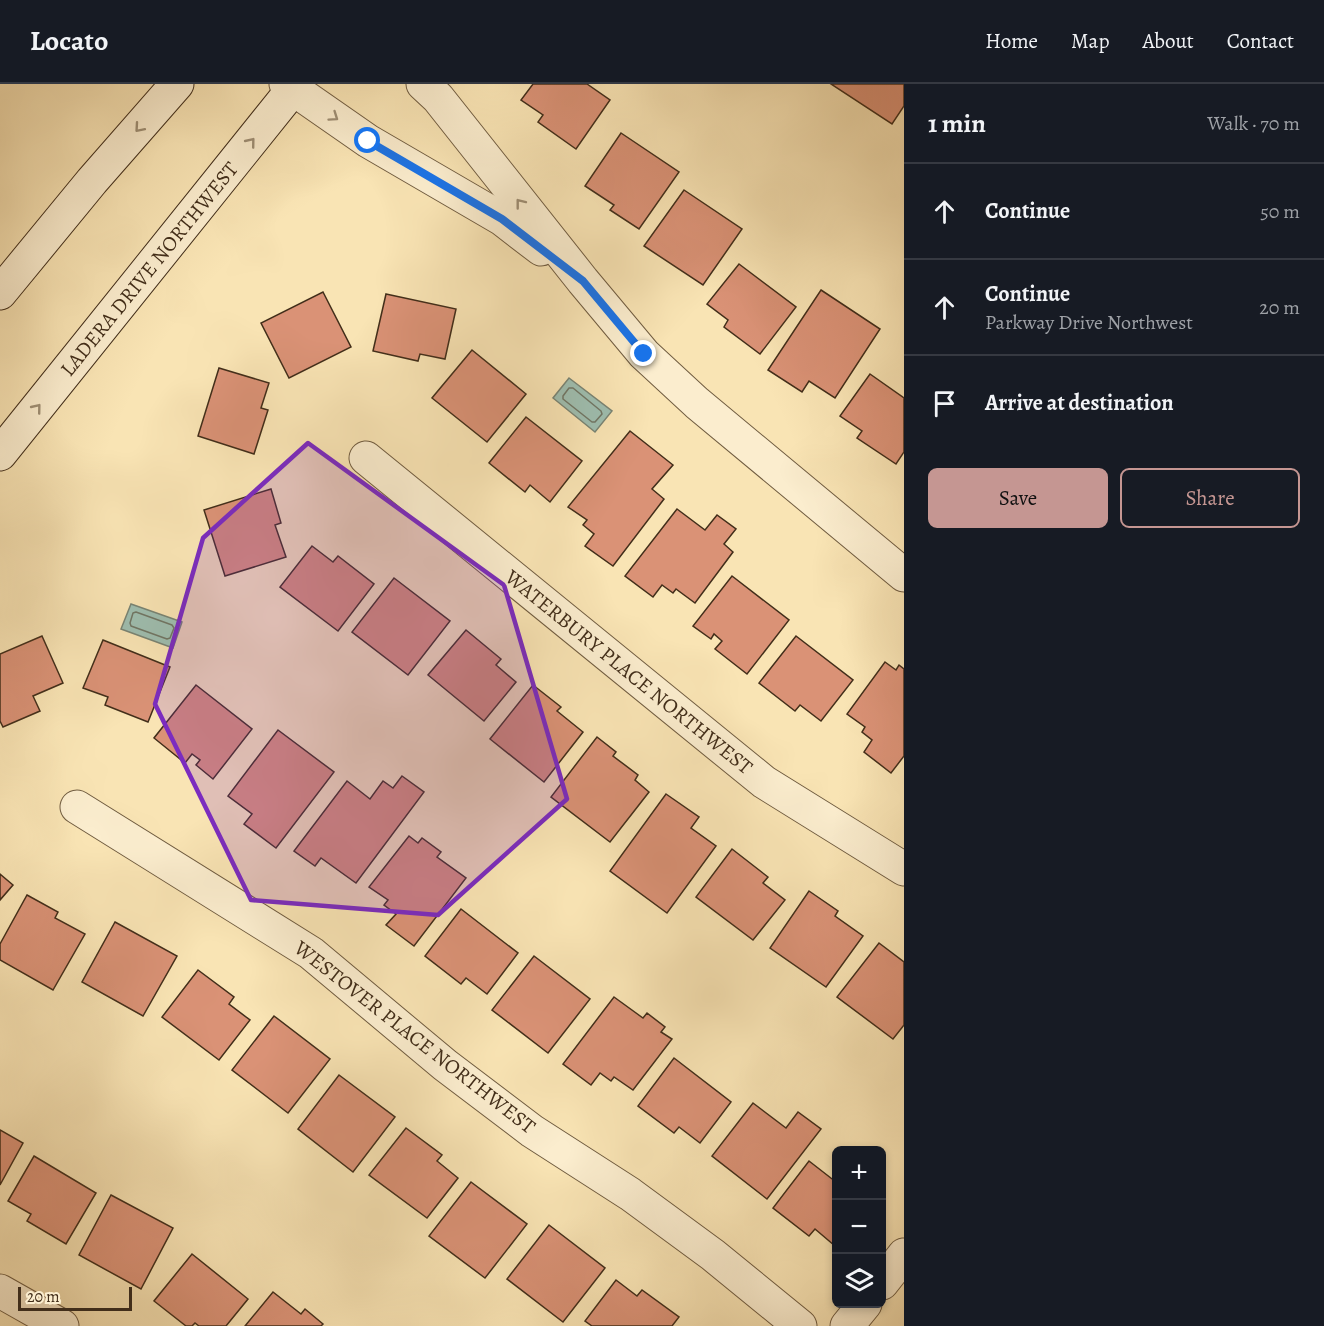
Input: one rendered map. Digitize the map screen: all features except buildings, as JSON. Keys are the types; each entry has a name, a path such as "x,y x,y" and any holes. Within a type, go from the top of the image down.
{"street":[{"path":"0,293 92,181 177,84"},
{"path":"423,84 438,98 644,354 697,403 904,575"},
{"path":"292,86 368,141 502,219 583,281"},
{"name":"LADERA DRIVE NORTHWEST","path":"0,454 292,86"},
{"name":"WATERBURY PLACE NORTHWEST","path":"366,458 764,782 904,868"},
{"name":"WESTOVER PLACE NORTHWEST","path":"77,807 311,953 445,1065 532,1131 630,1194 704,1248 800,1326"},
{"path":"886,1278 904,1254"},
{"path":"0,1291 62,1326"},
{"path":"847,1326 862,1308"}],"highlighted area":[{"path":"308,443 504,585 567,799 438,915 251,900 155,704 203,538"}],"water":[{"path":"569,378 612,411 595,432 553,398"},
{"path":"131,604 182,622 173,648 121,629"}],"route":[{"path":"368,141 502,219 583,281 644,354"}]}
